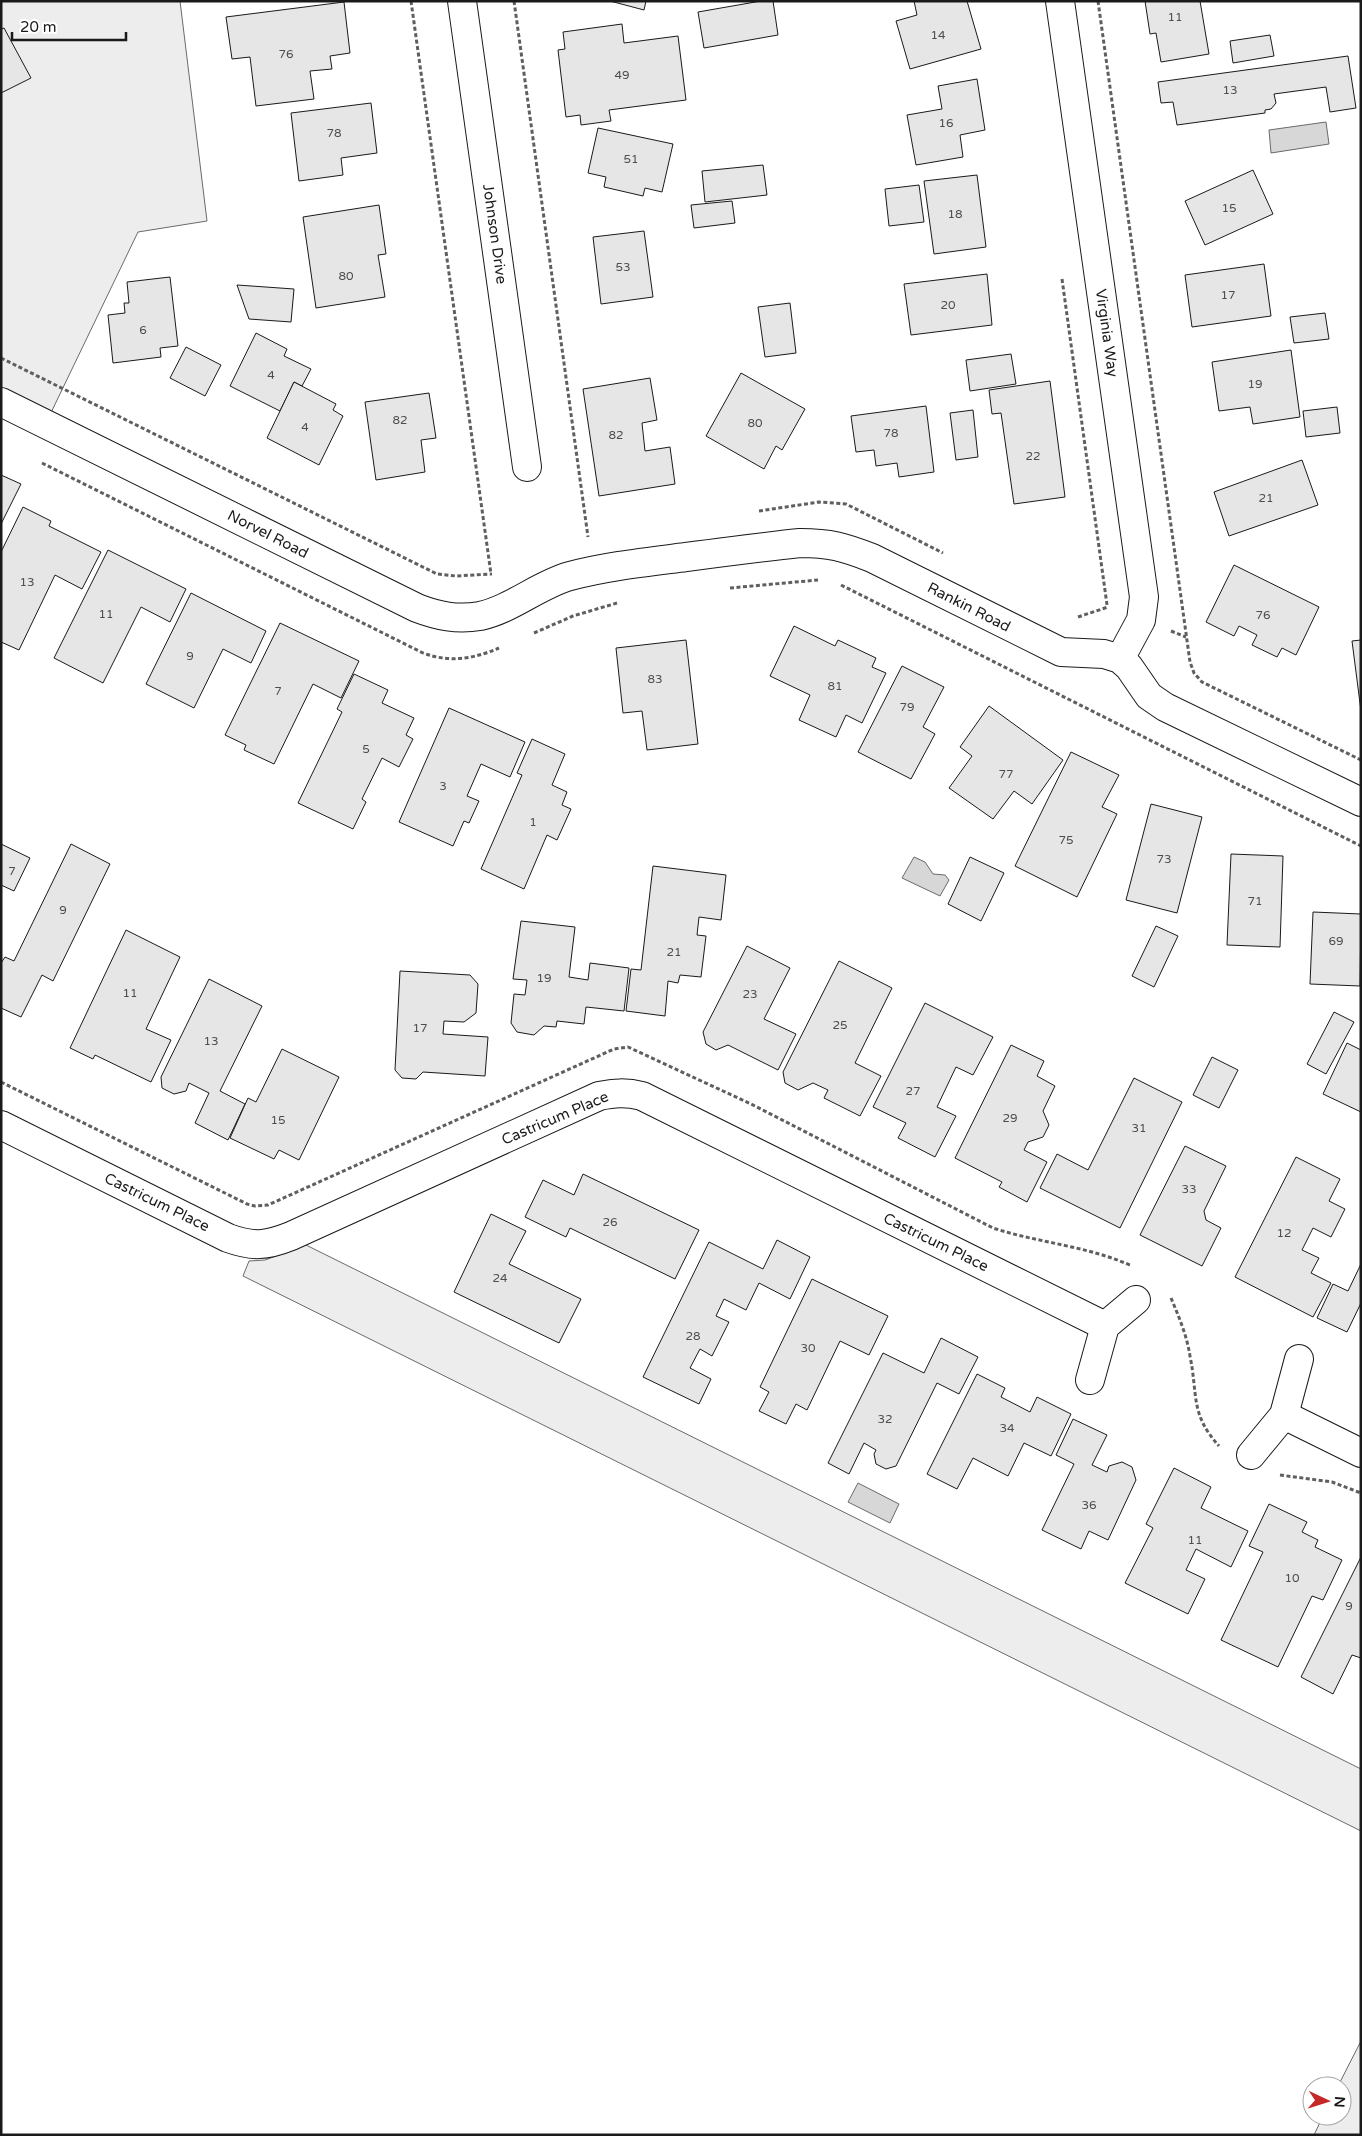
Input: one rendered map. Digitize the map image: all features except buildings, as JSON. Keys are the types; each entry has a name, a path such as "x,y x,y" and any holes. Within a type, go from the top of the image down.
{"street":[{"name":"Johnson Drive","path":"462,1 527,466"},
{"name":"Virginia Way","path":"1060,1 1144,597 1141,620 1120,659"},
{"name":"Norvel Road","path":"1,402 434,615 464,618 480,616 494,612 541,587"},
{"name":"Rankin Road","path":"541,587 568,577 618,565 782,544 828,543 842,546 872,558 1061,652 1104,654 1120,659"},
{"path":"1120,659 1129,667 1149,696 1165,707 1361,802"},
{"name":"Castricum Place","path":"1,1125 228,1238 254,1245 268,1244 291,1236 599,1096 628,1093 642,1096 1105,1326"},
{"path":"1090,1380 1105,1326 1136,1300"},
{"path":"1251,1455 1284,1415 1299,1360"},
{"path":"1284,1415 1361,1453"}],"path":[{"path":"1,358 437,574 456,576 490,574 411,1"},
{"path":"514,1 588,537"},
{"path":"1098,1 1190,662 1194,673 1202,682 1361,760"},
{"path":"1062,275 1108,607"},
{"path":"36,460 423,653 450,659 466,658 484,654 507,645"},
{"path":"723,589 824,580"},
{"path":"836,582 1361,846"},
{"path":"525,637 573,616 622,602"},
{"path":"1164,628 1187,638"},
{"path":"1,1082 247,1204 261,1206 268,1205 614,1049 628,1047 751,1104 993,1228 1042,1242 1083,1250 1134,1267"},
{"path":"1167,1290 1181,1323 1190,1356 1198,1414 1203,1427 1220,1447"},
{"path":"1274,1474 1332,1482 1361,1493"}],"shaded area":[{"path":"1,1 180,1 207,221 138,232 46,423 1,402"},
{"path":"1326,122 1329,144 1271,153 1269,130"},
{"path":"914,857 925,862 933,874 945,875 949,880 940,896 902,878"},
{"path":"306,1245 1361,1769 1361,1831 243,1276 249,1261 265,1260"},
{"path":"858,1483 899,1504 890,1523 848,1502"},
{"path":"1361,2041 1361,2135 1314,2135 1318,2126 1352,2126 1352,2076 1343,2076"}]}
